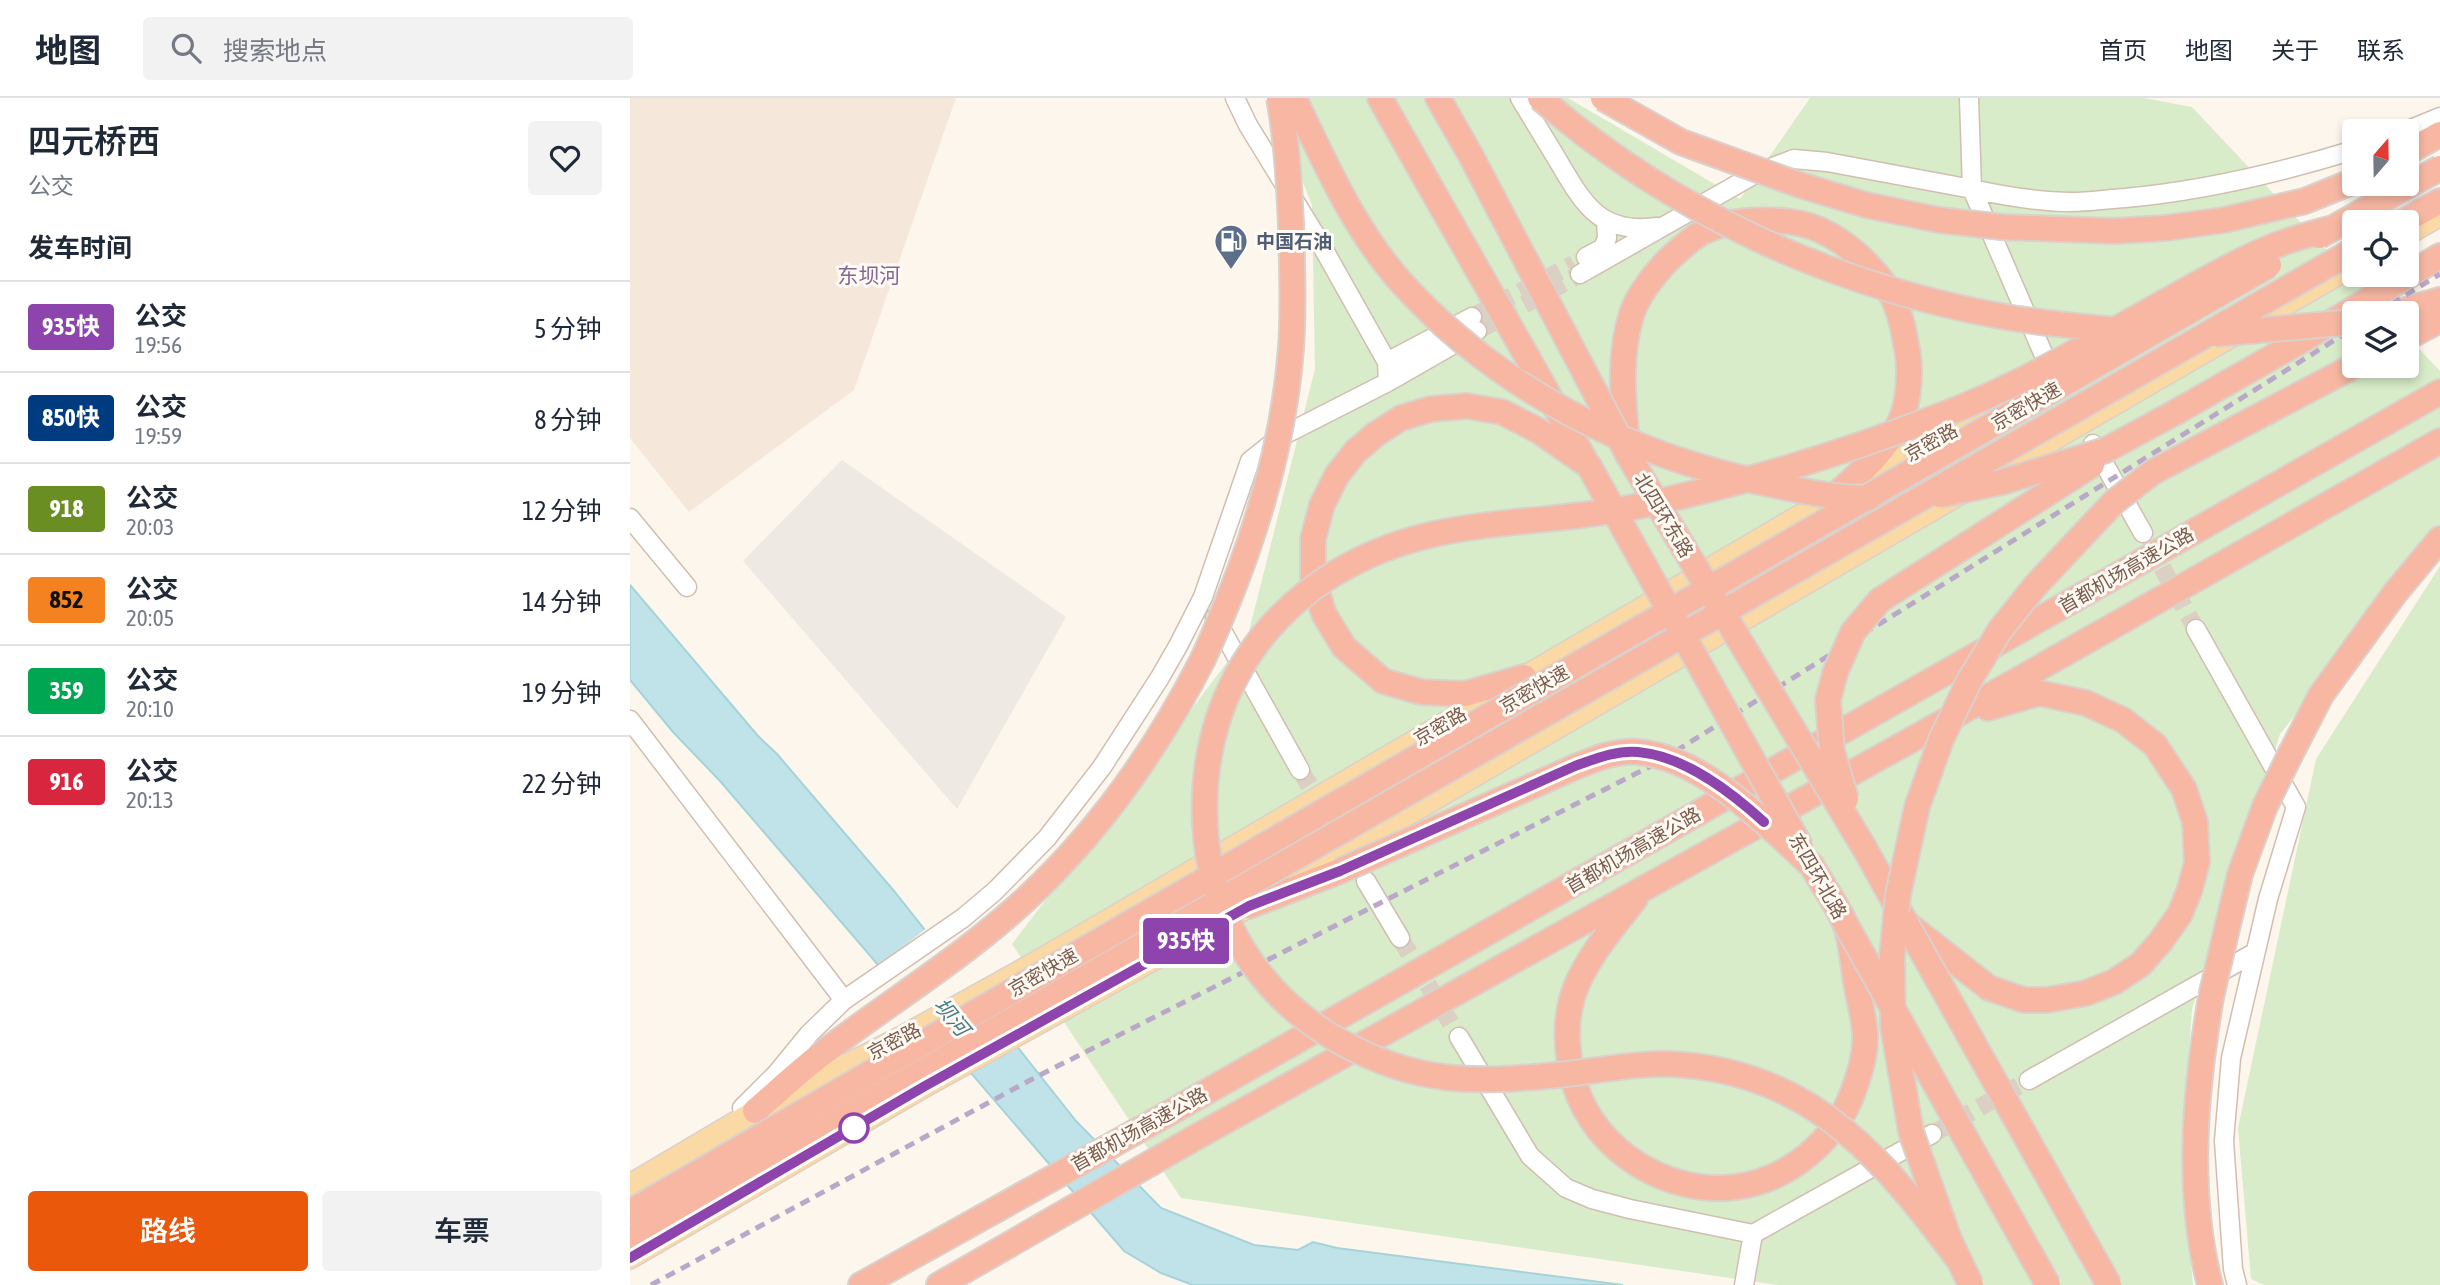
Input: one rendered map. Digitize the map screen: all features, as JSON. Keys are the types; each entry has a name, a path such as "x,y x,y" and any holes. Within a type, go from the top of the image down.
{"highway":[{"path":"755,1111 818,1056 983,936 1017,907 1066,858 1108,809 1177,710 1226,608 1273,467 1283,408 1291,349 1293,290 1288,161 1279,98"},
{"path":"1294,98 1336,184 1368,238 1399,280 1454,333 1495,367 1538,396 1642,447 1740,478 1817,494 1848,498 1915,498 1969,491 2106,450 2299,342 2440,256"},
{"path":"1380,98 1589,466"},
{"name":"北四环东路","path":"1438,98 1628,455 1865,849 1906,923"},
{"path":"1540,98 1616,156 1739,232 1853,278 1924,299 2001,317 2163,334 2217,334 2342,323"},
{"path":"1603,98 1681,142 1800,185 1866,205 1939,220 2002,227 2114,231 2166,228 2224,220 2305,201 2342,186"},
{"path":"2419,146 2440,134"},
{"name":"京密快速","path":"630,1212 2440,167"},
{"path":"2419,213 2440,201"},
{"path":"1628,455 1622,376 1624,344 1633,310 1654,275 1675,253 1702,233 1741,221 1784,221 1819,229 1849,247 1875,274 1889,291 1902,322 1910,360 1908,389 1901,420 1882,449 1838,494"},
{"path":"1966,1274 1923,1213 1846,1130 1803,1100 1759,1080 1682,1064 1509,1080 1442,1078 1384,1063 1314,1026 1272,989 1248,961 1238,943 1218,890 1206,838 1205,810 1210,750 1217,720 1231,686 1271,624 1299,597 1340,571 1382,551 1434,534 1634,507 1783,470 1932,419 2004,390 2210,277 2282,242 2333,228"},
{"name":"京密快速","path":"630,1239 2342,257"},
{"path":"2419,306 2440,300"},
{"path":"2419,331 2440,320"},
{"path":"1966,1274 1926,1177 1911,1132 1894,1026 1892,957 1898,895 1917,807 1941,740 1969,681 2000,630 2036,585 2114,502 2153,472 2342,372"},
{"name":"首都机场高速公路","path":"861,1285 2440,392"},
{"path":"1524,677 1465,694 1421,692 1383,681 1344,647 1324,614 1313,579 1313,539 1322,506 1337,475 1356,451 1401,418 1430,409 1467,406 1502,412 1539,431 1589,466"},
{"path":"1865,849 1832,751 1828,700 1835,673 1853,632 1880,600 2176,412"},
{"name":"首都机场高速公路","path":"939,1285 1051,1223 1191,1140 1947,720 2440,441"},
{"name":"东四环北路","path":"1589,466 2048,1285"},
{"path":"2210,1285 2199,1220 2196,1163 2203,1044 2211,997 2240,874 2265,806 2321,695 2395,593 2440,540"},
{"path":"1906,923 1989,988 2024,1000 2048,1000 2086,993 2114,982 2141,964 2161,941 2180,914 2197,862 2195,822 2184,789 2155,746 2123,720 2086,703 2039,693 1947,720"},
{"path":"1249,906 1340,871 1575,766 1607,755 1637,752 1670,759 1730,791 1812,866"},
{"path":"1639,892 1597,950 1578,982 1566,1026 1568,1059 1577,1092 1588,1116 1606,1141 1632,1161 1665,1178 1699,1187 1736,1187 1773,1177 1804,1160 1847,1109 1860,1074 1866,1040 1845,923"},
{"path":"1906,923 2109,1285"}],"main road":[{"path":"2419,171 2440,159"},
{"name":"京密路","path":"630,1185 755,1111 900,1038 1035,963 1838,494 2374,196"},
{"path":"2419,227 2440,215"},
{"path":"630,1258 925,1086 1249,906 2342,272"}],"street":[{"path":"1236,98 1248,125 1320,240 1387,362 1388,382"},
{"path":"1520,98 1584,204 1606,221 1639,230 1664,226"},
{"path":"1969,98 1972,189 2046,360"},
{"path":"2419,126 2440,117"},
{"path":"1606,221 1607,237 1603,248 1577,269 1664,226 1757,173 1794,159 1828,162 2008,197 2072,202 2150,195 2233,183 2342,154"},
{"path":"705,1140 740,1111 777,1073 809,1034 844,1000 963,918 995,891 1047,838 1102,767 1159,680 1203,597 1250,461 1280,436 1388,382 1474,324 1387,362"},
{"path":"2093,444 2143,533"},
{"path":"630,518 687,587"},
{"path":"1203,597 1300,770"},
{"path":"2196,629 2296,807 2254,953 2231,1058 2224,1141 2233,1269 2237,1285"},
{"path":"630,720 844,1000"},
{"path":"1366,881 1400,937"},
{"path":"2029,1080 2254,953"},
{"path":"1459,1037 1530,1156 1566,1188 1592,1199 1630,1209 1753,1234 1932,1134"},
{"path":"1744,1285 1753,1234"}],"shaded area":[{"path":"630,98 956,98 854,390 689,512 630,438"},
{"path":"842,460 1066,617 957,809 743,561"}],"green space":[{"path":"1269,98 1568,98 1740,199 1810,98 2144,98 2192,107 2342,266 2342,287 2362,287 2375,301 2342,301 2342,378 2419,378 2419,349 2440,371 2440,533 2280,734 2192,1009 2182,1153 2193,1285 1778,1285 1181,1198 1012,944 1248,635 1315,369 1312,205"},
{"path":"2440,566 2440,1285 2264,1285 2251,1279 2238,1128 2316,759"}],"water":[{"name":"坝河","path":"630,585 894,891 1076,1121 1161,1208 1254,1245 1298,1250 1313,1242 1337,1248 1623,1285 1193,1285 1161,1273 1124,1251 630,680"}],"pier":[{"path":"928,927 1018,1041 964,1071 876,968"}],"tunnel":[{"path":"1472,317 1574,264"},
{"path":"1477,331 1580,274"},
{"path":"2149,544 2196,629"},
{"path":"1300,770 1324,809"},
{"path":"1400,938 1459,1037"},
{"path":"1932,1134 2029,1080"}],"railway":[{"path":"2396,301 2440,274"},
{"path":"651,1285 1036,1077 1655,764 2342,335"}],"bus line":[{"name":"935快","path":"630,1258 925,1086 1249,906 1340,871 1575,766 1607,755 1637,752 1670,759 1730,791 1764,822"}],"place":[{"name":"中国石油","path":"1231,271"}],"district":[{"name":"东坝河","path":"869,276"}]}
